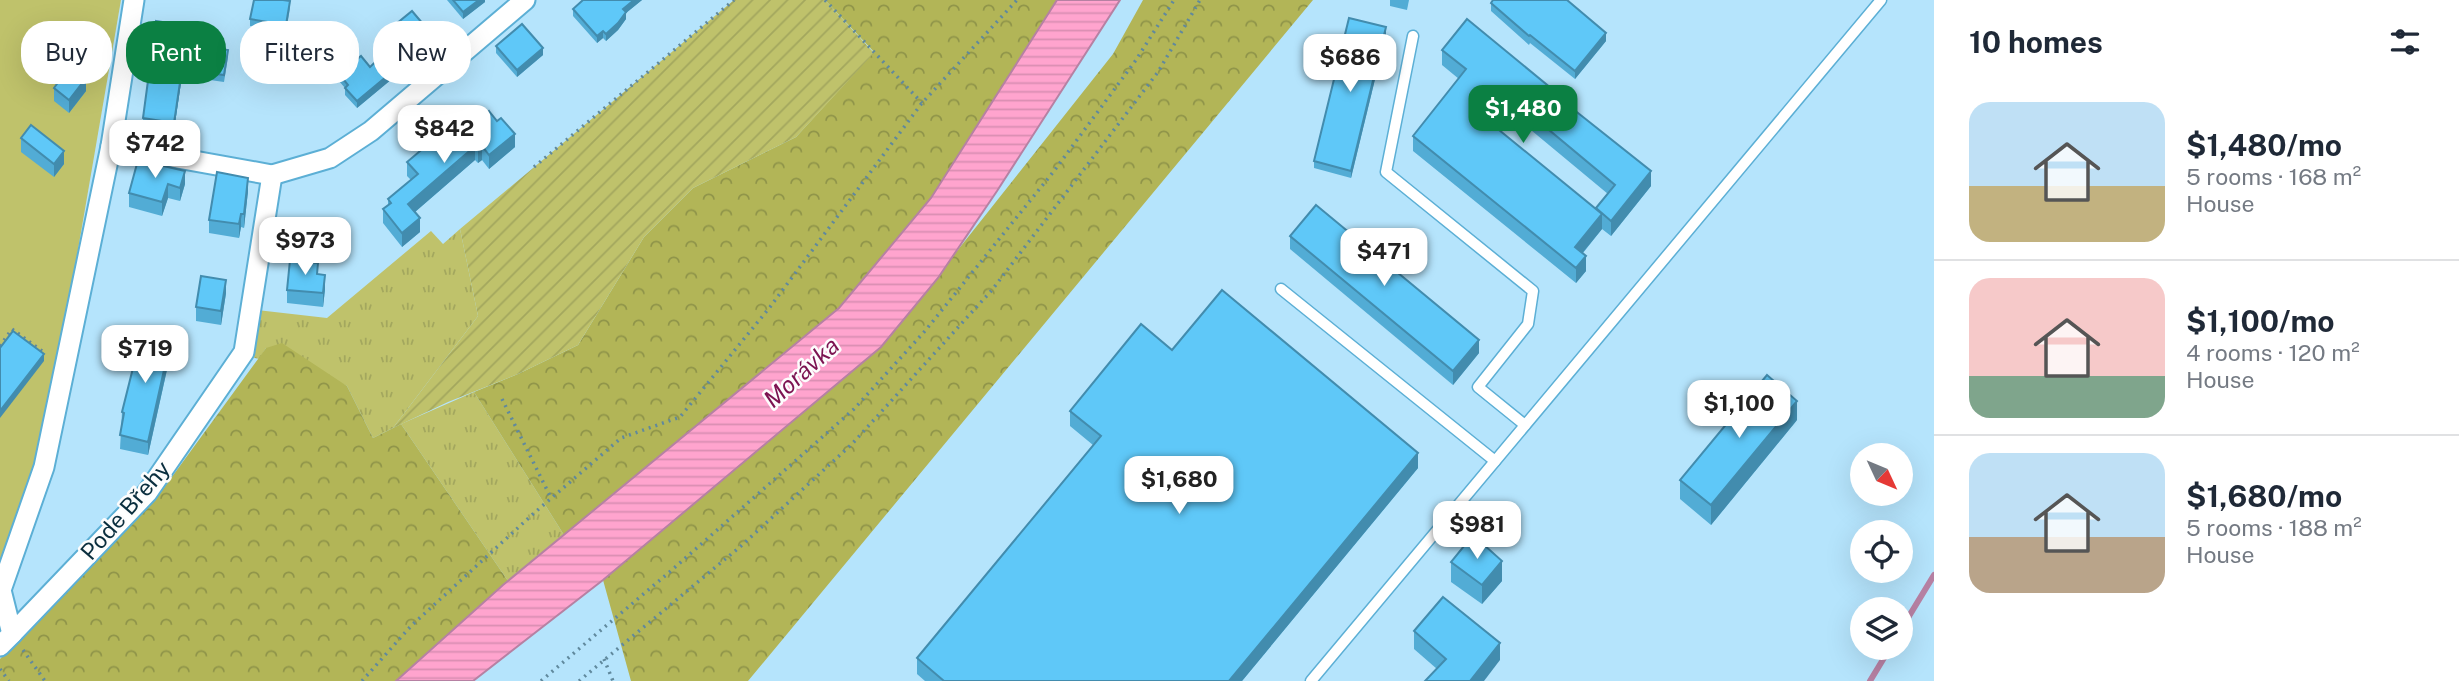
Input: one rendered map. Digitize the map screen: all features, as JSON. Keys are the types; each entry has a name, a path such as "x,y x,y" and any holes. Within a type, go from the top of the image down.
{"street":[{"path":"6,640 1,590 44,467 111,146 134,0"},
{"path":"111,146 272,175 330,158 371,131 525,0"},
{"name":"Pode Břehy","path":"6,640 147,492 244,352 272,175"}],"lane":[{"path":"1311,681 1881,0"},
{"path":"1413,36 1386,172 1533,291 1528,324 1478,387 1525,425"},
{"path":"1281,289 1495,461"}],"path":[{"path":"534,167 734,0"},
{"path":"825,0 922,103"},
{"path":"362,681 411,626 621,438 680,417 770,307 922,103 1017,0"},
{"path":"541,681 701,545 853,409 925,331 1054,171 1136,60 1174,0"},
{"path":"579,681 741,546 852,444 983,301 1158,72 1200,0"},
{"path":"0,346 12,329 65,368"},
{"path":"502,399 551,498"},
{"path":"6,640 45,681"},
{"path":"604,659 613,681"},
{"path":"0,670 9,681"}],"green space":[{"path":"0,0 121,0 112,52 112,21 21,21 21,84 107,84 59,360 41,441 0,576"},
{"path":"734,0 825,0 874,53 796,137 693,188 644,237 578,345 393,428 478,316 460,229"},
{"path":"825,0 1057,0 931,198 839,308 564,535 474,392 578,345 644,237 693,188 796,137 874,52"},
{"path":"1143,0 1313,0 748,681 631,681 603,580 881,347 1113,54"},
{"path":"460,229 478,316 393,428 373,438 347,386 266,348 259,359 248,356 257,310 327,318 431,231 443,244"},
{"path":"282,343 347,386 373,438 401,424 508,581 396,681 0,681 0,659 155,500 266,348"},
{"path":"474,392 564,535 508,581 401,424"}],"water":[{"name":"Morávka","path":"1057,0 1120,0 938,278 881,347 603,580 473,681 396,681 503,585 839,308 931,198"}],"building":[{"path":"254,0 290,1 287,21 250,19"},
{"path":"453,0 479,0 463,12"},
{"path":"583,0 634,0 623,9 626,12 618,23 606,34 603,31 597,36 573,9"},
{"path":"1493,0 1567,0 1606,33 1575,71 1529,36 1491,3"},
{"path":"412,11 420,21 400,21"},
{"path":"1349,18 1386,27 1351,171 1314,161"},
{"path":"1467,19 1651,171 1611,221 1596,208 1615,185 1513,100 1493,125 1602,214 1575,247 1586,256 1576,268 1413,136 1466,69 1442,50"},
{"path":"522,24 543,48 517,70 496,46"},
{"path":"361,56 370,67 373,64 373,84 377,84 357,101 345,88 347,84 359,84 359,58"},
{"path":"57,84 81,84 69,100 54,88"},
{"path":"148,84 180,84 174,123 143,118"},
{"path":"489,111 497,121 501,118 515,134 489,155 482,146 478,149 475,146 408,204 420,218 402,233 383,209 391,203 388,199 418,174 407,162 432,141 443,154"},
{"path":"31,125 64,151 54,164 21,138"},
{"path":"138,160 185,171 180,188 168,184 162,202 129,193"},
{"path":"217,172 248,178 244,214 241,214 239,224 209,220"},
{"path":"1316,205 1479,340 1453,371 1290,236"},
{"path":"290,260 318,263 317,274 325,275 323,293 287,290"},
{"path":"201,276 226,280 221,311 196,307"},
{"path":"1222,290 1418,453 1229,681 944,681 917,658 1101,436 1070,411 1141,324 1172,350"},
{"path":"143,328 172,334 148,442 120,435 122,412"},
{"path":"13,331 44,354 0,411 0,348"},
{"path":"1767,375 1797,401 1711,505 1680,480"},
{"path":"1473,535 1502,561 1482,585 1451,562"},
{"path":"1443,597 1500,643 1470,681 1425,681 1446,659 1414,631"}],"waterway":[{"path":"1913,610 1934,575"},
{"path":"1870,681 1883,660"}]}
